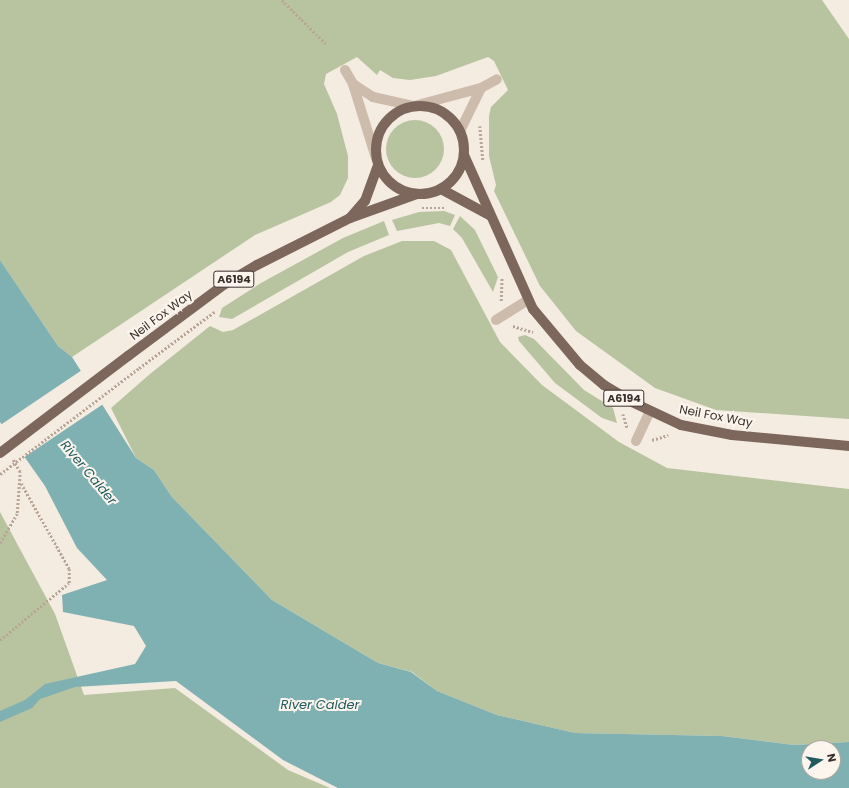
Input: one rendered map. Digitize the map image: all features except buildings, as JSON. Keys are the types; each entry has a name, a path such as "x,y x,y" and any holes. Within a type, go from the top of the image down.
{"main road":[{"path":"414,106 441,111 460,131"},
{"name":"Neil Fox Way","path":"350,218 365,201 377,161 380,130 388,118 414,106"},
{"name":"Neil Fox Way","path":"460,131 464,155 489,215 528,300 550,332 580,365 604,385 650,411 681,425 732,435 849,446"},
{"name":"Neil Fox Way","path":"5,454 128,356 225,284 350,218 417,194 441,189 457,175 464,155"},
{"path":"377,161 389,182 417,194"},
{"path":"441,189 489,215"}],"street":[{"path":"346,70 353,84 377,161"},
{"path":"353,84 373,97 414,106 481,88 497,79"},
{"path":"460,131 481,88"},
{"path":"496,320 528,300"},
{"path":"636,442 650,411"}],"path":[{"path":"282,0 326,44"},
{"path":"481,122 484,164"},
{"path":"415,210 448,209"},
{"path":"499,271 501,307"},
{"path":"0,474 206,319"},
{"path":"650,439 674,435"},
{"path":"0,543 17,513 20,482 20,472 5,454"},
{"path":"0,640 69,583 69,569 20,482"}],"green space":[{"path":"0,0 822,0 849,39 849,419 716,410 655,388 576,331 540,286 494,191 496,185 489,156 489,116 491,107 508,90 494,61 488,57 436,76 410,80 393,78 380,70 377,75 357,57 326,74 324,84 337,114 348,156 348,178 340,195 331,202 255,235 72,357 58,346 0,260"},
{"path":"409,120 421,120 436,128 444,143 444,155 436,170 421,178 409,178 394,170 386,155 386,143 394,128"},
{"path":"444,211 455,215 450,226 439,223 397,231 392,220 419,212"},
{"path":"460,216 475,230 498,277 493,292 462,238 453,229"},
{"path":"384,221 389,235 348,252 232,319 219,317 222,308 261,283 343,238"},
{"path":"402,241 434,241 451,250 500,342 542,385 619,442 667,468 849,489 849,742 841,742 841,740 801,740 801,745 794,745 722,736 575,733 497,715 437,691 412,672 378,663 272,600 172,497 154,470 136,458 111,408 150,374 210,326 223,332 233,330 364,256"},
{"path":"525,335 534,339 584,390 613,408 617,423 602,418 555,383 519,341 518,337"},
{"path":"0,512 55,614 84,695 175,688 288,770 330,788 0,788"}],"water":[{"name":"River Calder","path":"0,260 58,346 72,357 136,458 154,470 172,497 272,600 378,663 411,672 437,691 497,715 575,733 722,736 801,745 801,780 841,780 841,742 849,742 849,788 338,788 283,760 176,681 75,687 40,699 32,708 0,722 0,711 25,700 45,684 135,664 146,646 134,626 63,612 62,595 107,580 77,548 45,486 0,422"}],"pier":[{"path":"82,370 104,403 23,458 1,425"}]}
